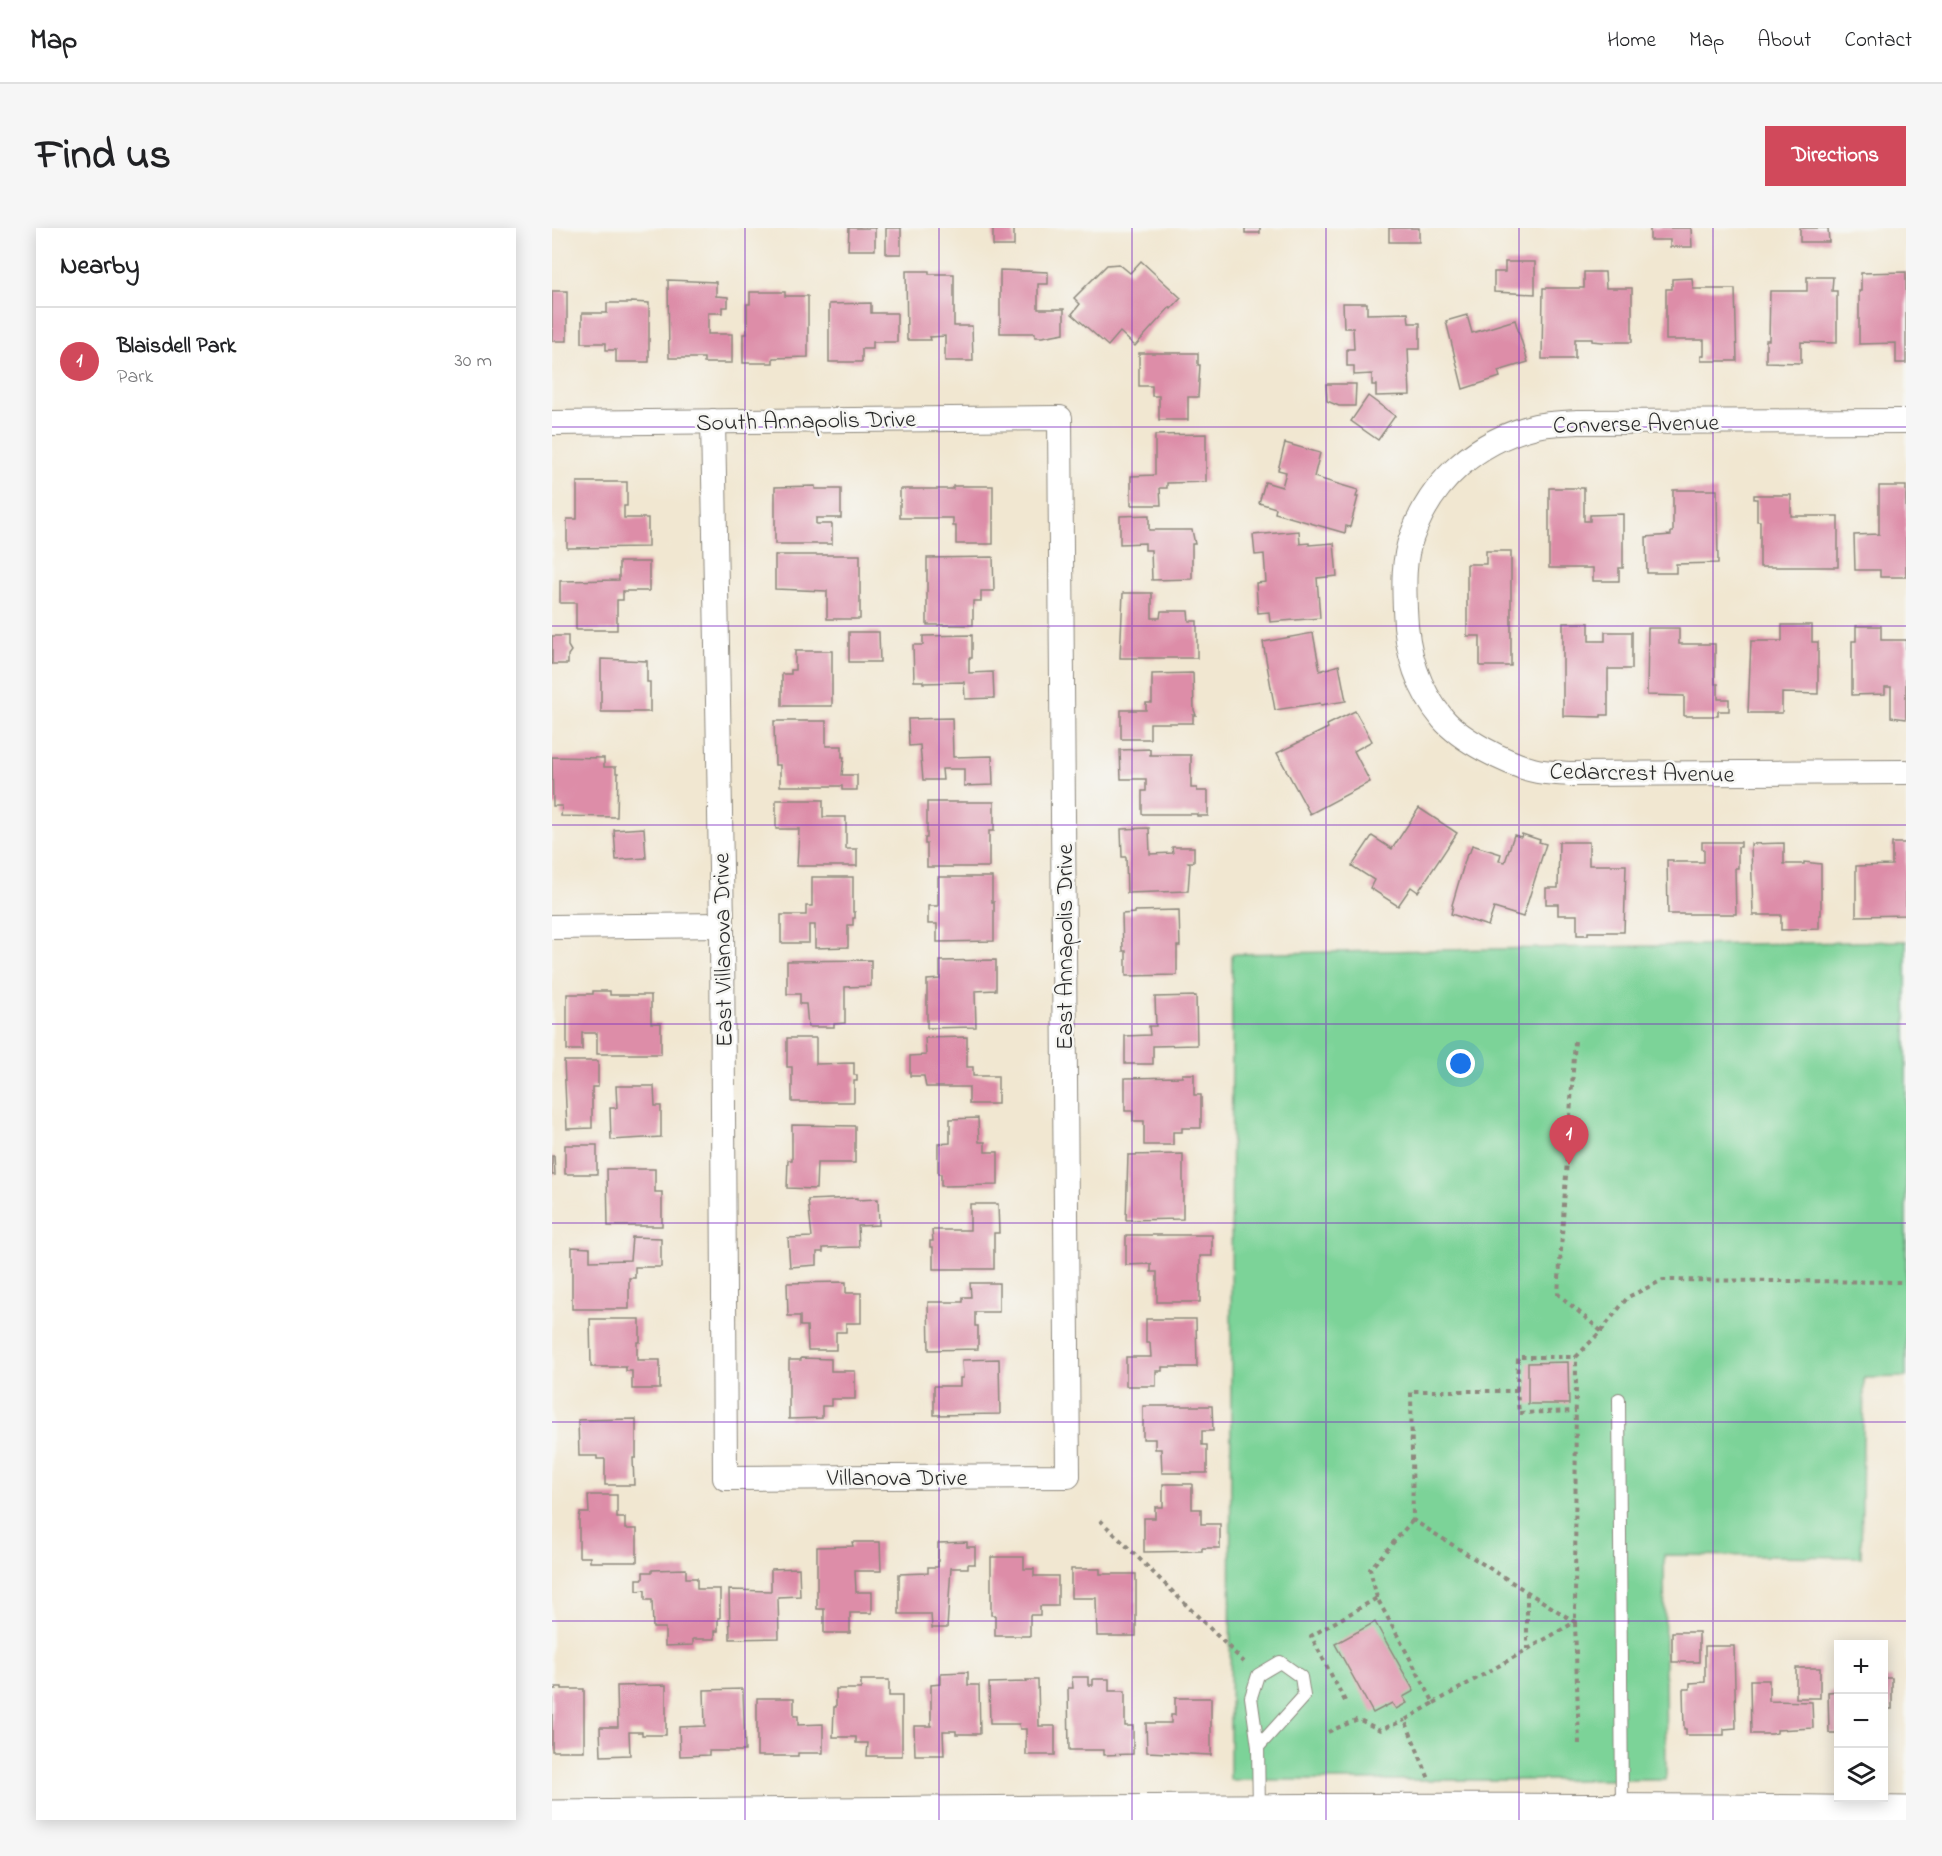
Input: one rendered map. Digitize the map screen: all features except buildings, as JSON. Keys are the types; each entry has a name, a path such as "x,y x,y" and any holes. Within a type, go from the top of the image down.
{"street":[{"name":"South Annapolis Drive","path":"552,423 1060,418"},
{"name":"East Annapolis Drive","path":"1060,418 1068,1476"},
{"name":"Converse Avenue","path":"1405,604 1405,573 1411,538 1425,508 1445,478 1467,459 1500,439 1518,432 1537,426 1577,422 1906,421"},
{"name":"East Villanova Drive","path":"713,422 722,925 725,1478"},
{"name":"Cedarcrest Avenue","path":"1405,604 1406,635 1412,665 1425,693 1443,720 1470,741 1533,770 1569,774 1906,772"},
{"path":"552,927 722,925"},
{"name":"Villanova Drive","path":"725,1478 1068,1476"},
{"path":"552,1817 1259,1811 1906,1813"}],"lane":[{"path":"1618,1399 1622,1811"},
{"path":"1258,1747 1304,1696 1301,1677 1280,1662 1258,1675 1251,1697 1258,1747 1259,1811"}],"path":[{"path":"1575,1041 1558,1294 1602,1331"},
{"path":"1576,1412 1519,1413 1518,1357 1576,1357 1602,1331 1628,1297 1662,1280 1906,1282"},
{"path":"1576,1357 1575,1622 1579,1744"},
{"path":"1434,1703 1377,1598 1370,1569 1413,1521 1411,1391 1517,1391"},
{"path":"1100,1520 1258,1675"},
{"path":"1413,1521 1575,1622"},
{"path":"1527,1592 1527,1650"},
{"path":"1345,1701 1311,1636 1377,1598"},
{"path":"1328,1732 1358,1719 1380,1730 1405,1720 1575,1622"},
{"path":"1405,1720 1432,1788"}],"green space":[{"path":"1906,941 1906,1377 1864,1378 1861,1557 1664,1555 1666,1780 1230,1780 1232,954"}],"place":[{"name":"Blaisdell Park","path":"1569,1165"}]}
